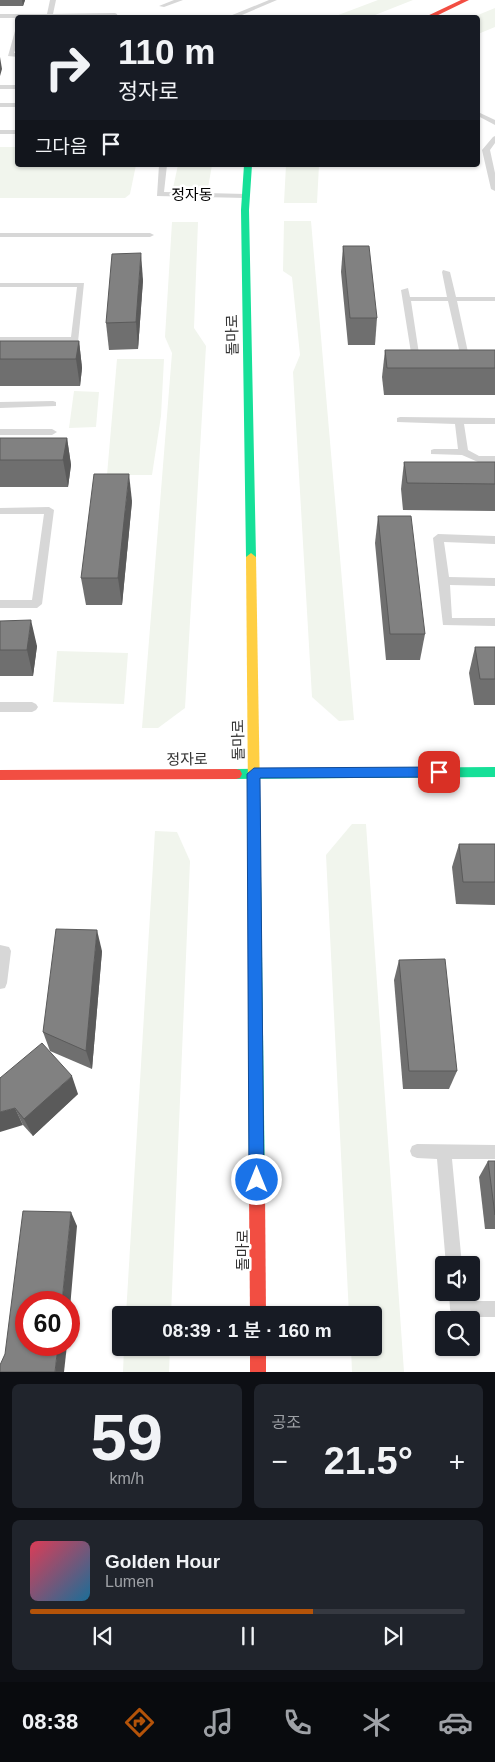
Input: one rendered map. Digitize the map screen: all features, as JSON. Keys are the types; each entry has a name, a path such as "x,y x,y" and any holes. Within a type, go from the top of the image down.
{"main road":[{"path":"433,15 466,0"},
{"name":"돌마로","path":"248,167 246,196 254,774 258,1306"},
{"name":"정자로","path":"0,775 495,772"},
{"path":"258,1356 258,1372"}],"lane":[{"path":"49,15 53,0"},
{"path":"162,6 180,0"},
{"path":"236,15 274,0"},
{"path":"0,16 15,17"},
{"path":"0,55 14,55"},
{"path":"0,88 15,87"},
{"path":"0,105 15,105"},
{"path":"480,115 495,123"},
{"path":"0,132 15,132"},
{"path":"495,138 490,142 486,152 495,189"},
{"path":"480,152 486,152"},
{"path":"163,167 160,194 246,196"},
{"path":"0,235 150,235"},
{"path":"445,357 465,357 446,272"},
{"path":"0,285 81,285 75,340 0,340"},
{"path":"435,357 415,357 406,295 453,299 495,299"},
{"path":"0,405 54,404"},
{"path":"400,420 495,421"},
{"path":"459,421 463,452"},
{"path":"0,432 52,432"},
{"path":"434,452 463,452 478,459 495,459"},
{"path":"0,511 49,510 37,604 0,604"},
{"path":"495,540 438,538 447,622 495,622"},
{"path":"444,581 495,582"},
{"path":"0,707 32,707"},
{"path":"0,951 4,951 0,983"},
{"path":"417,1150 495,1152"},
{"path":"444,1151 453,1256"},
{"path":"458,1301 458,1309 495,1309"}],"shaded area":[{"path":"378,0 413,0 375,15 338,15"},
{"path":"495,8 495,27 480,33 480,15 478,15"},
{"path":"0,147 15,147 15,167 136,167 130,194 125,198 0,198"},
{"path":"178,167 212,167 208,188 173,188"},
{"path":"286,167 319,167 317,203 284,203"},
{"path":"284,221 311,221 354,720 339,721 312,697 293,372 300,355 292,277 283,271"},
{"path":"172,222 198,222 194,328 206,346 185,708 158,728 142,728 172,353 165,337"},
{"path":"117,359 164,359 161,416 152,475 107,475"},
{"path":"74,391 99,392 96,427 69,428"},
{"path":"57,651 128,653 124,704 53,702"},
{"path":"352,824 366,824 404,1372 352,1372 351,1356 382,1356 382,1306 349,1306 326,855"},
{"path":"155,831 177,832 190,861 171,1306 127,1306"},
{"path":"124,1356 170,1356 169,1372 123,1372"}],"building":[{"path":"343,246 369,246 377,318 350,318"},
{"path":"141,253 136,322 106,323 112,254"},
{"path":"0,341 79,341 76,359 0,359"},
{"path":"385,350 495,350 495,368 387,368"},
{"path":"0,438 67,438 63,460 0,460"},
{"path":"404,462 495,462 495,484 407,483"},
{"path":"94,474 129,474 118,578 81,578"},
{"path":"378,516 411,516 425,634 390,634"},
{"path":"31,620 27,650 0,650 0,621"},
{"path":"475,647 495,647 495,679 480,679"},
{"path":"459,844 495,844 495,882 463,882"},
{"path":"56,929 97,930 86,1051 43,1032"},
{"path":"445,959 457,1071 409,1071 399,960"},
{"path":"42,1043 72,1076 24,1119 15,1108 0,1112 0,1078"},
{"path":"488,1161 495,1161 495,1215"},
{"path":"23,1211 71,1212 63,1291 15,1291 15,1356 57,1356 55,1372 0,1372 0,1365 5,1354"}],"traffic: fast":[{"path":"248,167 245,210 251,557"},
{"path":"236,774 495,772"},
{"path":"254,795 257,1192"}],"traffic: slow":[{"path":"251,557 254,795"}],"traffic: jam":[{"path":"433,15 466,0"},
{"path":"0,775 236,774"},
{"path":"257,1192 258,1306"},
{"path":"258,1356 258,1372"}],"district":[{"name":"정자동","path":"192,194"}],"route":[{"path":"257,1180 254,774 439,772"}]}
